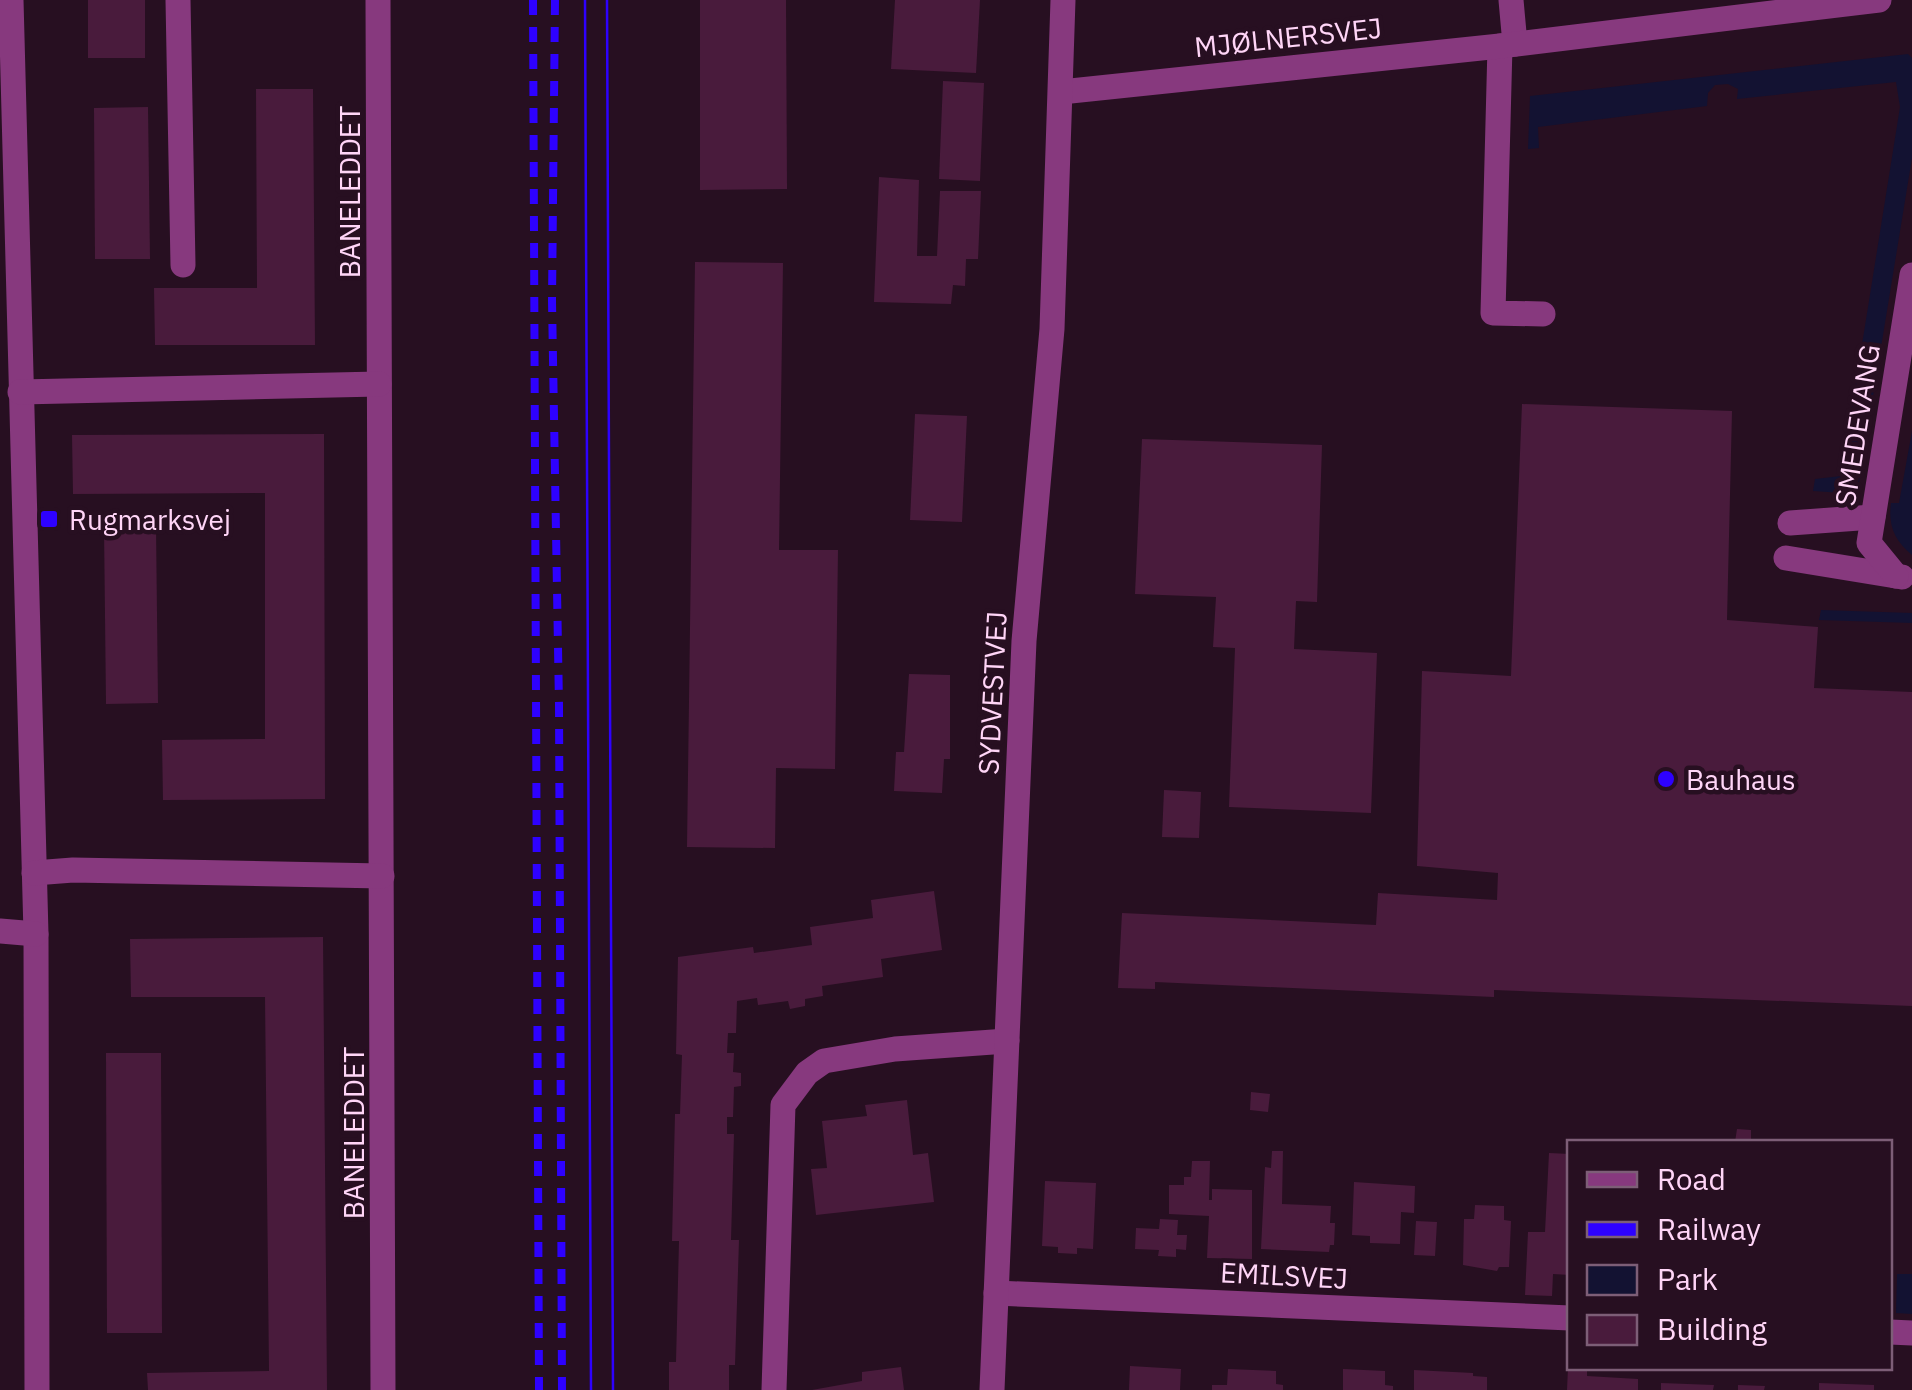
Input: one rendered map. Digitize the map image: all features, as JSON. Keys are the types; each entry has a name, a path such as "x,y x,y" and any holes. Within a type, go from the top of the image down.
{"street":[{"path":"11,0 20,392 11,418 36,934 37,1390"},
{"path":"178,0 184,265"},
{"name":"BANELEDDET","path":"378,0 383,1390"},
{"name":"SYDVESTVEJ","path":"992,1390 1024,641 1052,329 1063,0"},
{"path":"1511,0 1493,313 1543,314"},
{"name":"MJØLNERSVEJ","path":"1061,92 1508,45 1878,0"},
{"name":"SMEDEVANG","path":"1904,577 1869,543 1912,274"},
{"path":"20,392 379,384"},
{"path":"1790,523 1873,517"},
{"path":"1786,558 1904,577"},
{"path":"34,874 73,870 382,876"},
{"path":"0,931 36,934"},
{"path":"774,1390 783,1106 793,1088 824,1060 895,1049 1007,1042"},
{"name":"EMILSVEJ","path":"996,1293 1567,1318"}],"green space":[{"path":"1908,54 1912,58 1912,158 1857,494 1813,491 1815,479 1841,476 1900,107 1896,82 1737,99 1738,89 1728,84 1715,85 1708,93 1707,106 1538,127 1539,148 1528,149 1530,96"},
{"path":"1912,431 1912,555 1894,532 1890,511 1891,503 1899,503"},
{"path":"1821,610 1912,613 1912,623 1819,620"},
{"path":"1897,1274 1912,1274 1912,1314 1896,1313"}],"building":[{"path":"88,0 145,0 145,58 88,58"},
{"path":"700,0 786,0 787,189 700,190"},
{"path":"895,0 980,0 976,73 891,69"},
{"path":"943,81 984,83 980,181 939,179"},
{"path":"256,89 313,89 315,345 155,345 154,288 257,288"},
{"path":"148,107 150,259 95,259 94,108"},
{"path":"879,177 919,180 917,256 937,256 940,191 981,191 978,259 966,259 965,286 953,285 951,304 874,302"},
{"path":"695,262 783,263 779,550 838,550 835,769 776,768 775,848 687,847"},
{"name":"Bauhaus","path":"1522,404 1732,411 1727,620 1818,627 1814,688 1912,692 1912,1006 1494,990 1494,997 1155,982 1155,989 1118,988 1122,913 1376,925 1378,893 1497,900 1498,873 1417,866 1422,671 1511,676"},
{"path":"915,414 967,416 962,522 910,520"},
{"path":"324,434 325,799 163,800 162,740 265,739 265,493 73,494 72,435"},
{"path":"1142,439 1322,445 1317,602 1296,601 1294,649 1377,653 1371,813 1229,807 1235,648 1213,647 1216,597 1135,594"},
{"path":"156,526 158,703 106,704 104,527"},
{"path":"909,674 950,675 950,759 944,759 942,793 894,791 896,752 904,752"},
{"path":"1164,790 1201,792 1199,838 1162,837"},
{"path":"934,891 942,950 881,959 883,977 822,986 823,996 805,999 805,1006 790,1009 788,1001 758,1005 757,998 737,1001 736,1033 728,1033 727,1053 734,1053 733,1072 741,1073 741,1086 734,1087 733,1117 727,1117 727,1134 734,1134 731,1240 739,1240 735,1365 729,1365 729,1390 669,1390 669,1362 676,1362 679,1241 672,1241 675,1114 680,1114 682,1055 676,1054 678,957 753,947 754,953 812,945 810,927 873,918 871,900"},
{"path":"323,937 327,1390 148,1390 147,1373 269,1371 265,997 131,997 130,939"},
{"path":"106,1053 161,1053 162,1333 107,1333"},
{"path":"1251,1092 1270,1094 1268,1112 1250,1110"},
{"path":"907,1100 913,1155 928,1153 934,1202 816,1215 811,1169 827,1168 822,1121 867,1116 865,1105"},
{"path":"1737,1129 1751,1130 1751,1139 1758,1140 1735,1140"},
{"path":"1272,1151 1283,1151 1282,1204 1331,1206 1330,1223 1335,1223 1334,1245 1330,1245 1329,1252 1261,1249 1265,1167 1271,1168"},
{"path":"1549,1153 1567,1154 1567,1275 1553,1274 1552,1296 1525,1295 1528,1232 1545,1232"},
{"path":"1192,1161 1210,1161 1209,1200 1212,1189 1252,1190 1252,1259 1207,1258 1209,1216 1169,1214 1169,1185 1184,1185 1184,1177 1191,1177"},
{"path":"1045,1181 1096,1183 1093,1249 1077,1248 1077,1254 1058,1253 1058,1247 1042,1246"},
{"path":"1354,1182 1415,1186 1414,1213 1401,1212 1400,1244 1370,1243 1370,1236 1352,1235"},
{"path":"1475,1205 1504,1206 1504,1220 1511,1221 1509,1267 1499,1267 1497,1271 1463,1265 1464,1219 1474,1219"},
{"path":"1160,1219 1178,1220 1177,1235 1187,1235 1186,1250 1176,1249 1176,1257 1158,1256 1159,1250 1135,1249 1136,1228 1159,1229"},
{"path":"1416,1221 1437,1222 1435,1256 1414,1255"},
{"path":"1130,1366 1181,1369 1180,1390 1129,1390"},
{"path":"901,1367 904,1390 812,1390 862,1381 862,1372"},
{"path":"1228,1369 1276,1371 1276,1384 1283,1385 1283,1390 1212,1390 1212,1385 1227,1385"},
{"path":"1343,1369 1385,1371 1385,1385 1393,1386 1393,1390 1343,1390"},
{"path":"1414,1370 1473,1373 1487,1377 1487,1390 1414,1390"},
{"path":"1568,1370 1587,1370 1587,1376 1638,1379 1638,1390 1567,1390"},
{"path":"1661,1383 1714,1385 1713,1390 1661,1390"},
{"path":"1819,1383 1874,1385 1874,1390 1819,1390"},
{"path":"1738,1385 1765,1386 1764,1390 1738,1390"}],"tram line":[{"path":"585,0 591,1390"},
{"path":"607,0 613,1390"}],"railway":[{"path":"533,0 539,1390"},
{"path":"555,0 552,301 559,705 562,1390"}],"place":[{"name":"Rugmarksvej","path":"49,519"},
{"name":"Bauhaus","path":"1666,779"}]}
